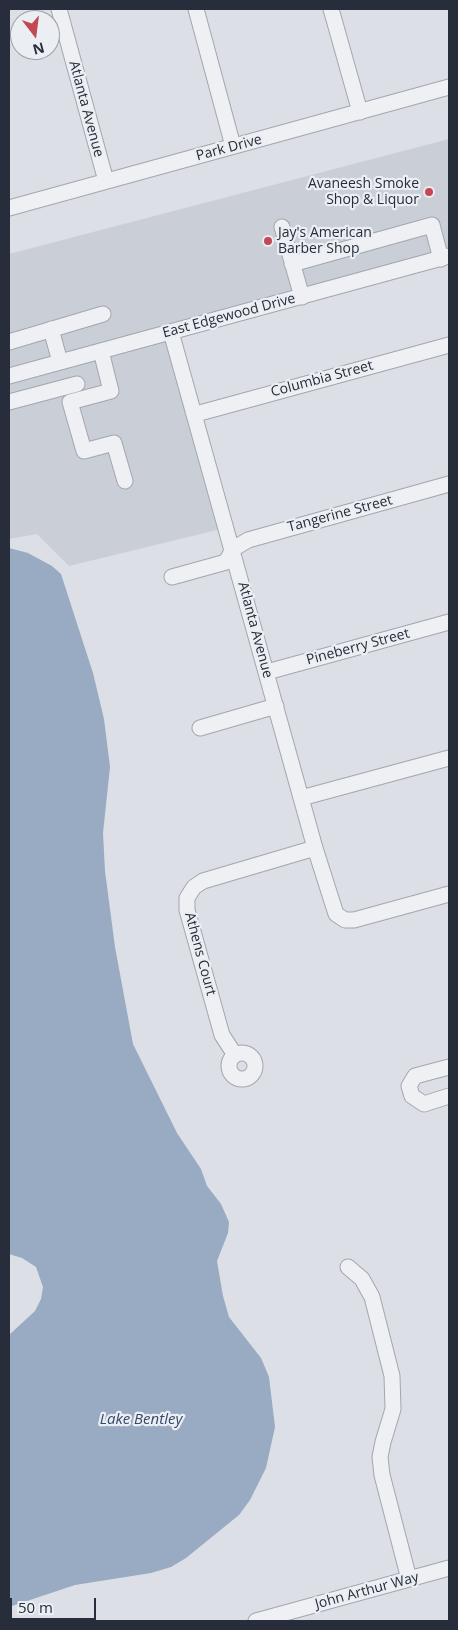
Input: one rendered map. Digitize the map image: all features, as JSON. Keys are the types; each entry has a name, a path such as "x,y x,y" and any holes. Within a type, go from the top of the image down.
{"street":[{"name":"Atlanta Avenue","path":"59,9 106,181"},
{"path":"196,9 233,146"},
{"path":"332,9 360,112"},
{"name":"Park Drive","path":"9,208 449,87"},
{"path":"292,264 432,225 445,258"},
{"path":"282,227 302,297"},
{"name":"East Edgewood Drive","path":"9,376 445,258"},
{"path":"9,342 103,314"},
{"path":"50,329 61,362 77,384 81,400"},
{"name":"Atlanta Avenue","path":"171,332 196,414 315,848 336,914 348,920 354,920 449,894"},
{"name":"Columbia Street","path":"196,414 449,344"},
{"path":"100,351 111,391 70,402 84,451 114,443 125,481"},
{"path":"58,389 61,362"},
{"path":"9,376 13,401 77,384"},
{"name":"Tangerine Street","path":"172,577 226,562 233,549 248,540 449,484"},
{"name":"Pineberry Street","path":"267,672 449,622"},
{"path":"200,728 276,706"},
{"path":"302,798 449,758"},
{"name":"Athens Court","path":"235,1056 222,1035 187,910 188,898 194,887 203,880 315,848"},
{"path":"449,1067 415,1076 409,1086 412,1096 424,1104 449,1096"},
{"path":"348,1267 362,1279 372,1298 392,1376 393,1409 382,1450 382,1475 409,1579"},
{"name":"John Arthur Way","path":"256,1621 449,1568"}],"shaded area":[{"path":"449,139 449,250 9,369 9,254"},
{"path":"167,340 221,529 69,566 37,534 9,539 9,383"}],"water":[{"name":"Lake Bentley","path":"9,548 28,553 52,566 61,574 93,673 104,719 110,767 103,833 105,871 115,947 133,1044 177,1133 201,1169 207,1186 221,1204 229,1222 228,1233 217,1261 223,1296 229,1317 261,1358 269,1377 275,1427 266,1468 250,1500 239,1515 186,1558 171,1567 151,1573 75,1585 9,1607 9,1335 35,1311 41,1299 43,1287 36,1267 22,1258 9,1254"}],"place":[{"name":"Avaneesh Smoke Shop & Liquor","path":"429,192"},
{"name":"Jay's American Barber Shop","path":"268,241"}]}
